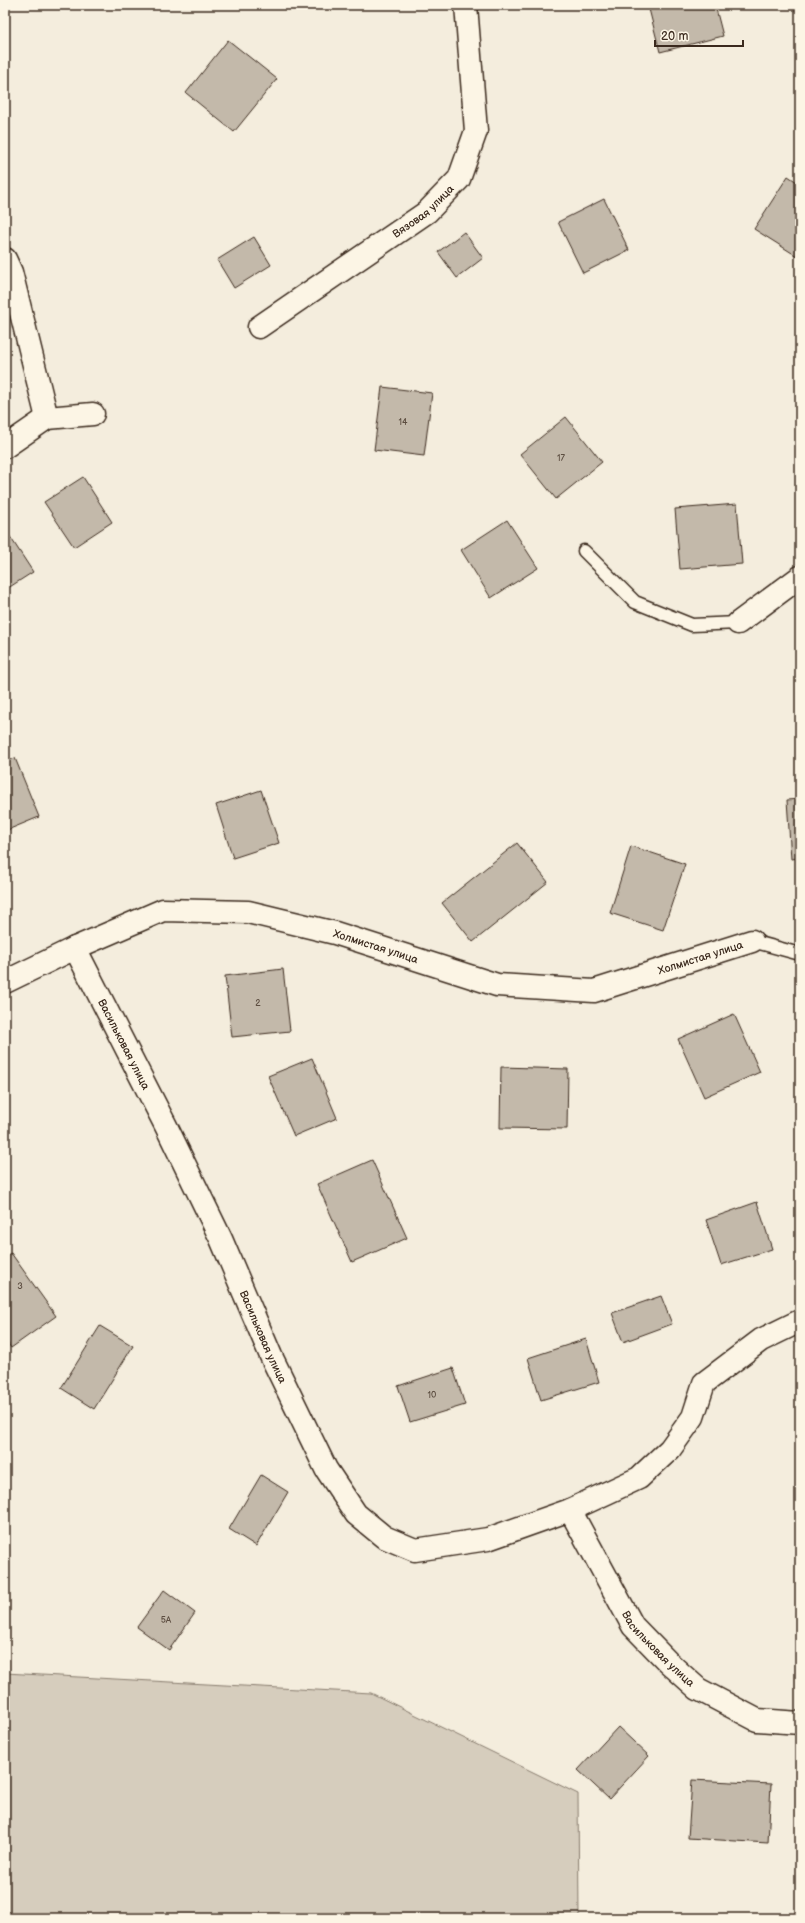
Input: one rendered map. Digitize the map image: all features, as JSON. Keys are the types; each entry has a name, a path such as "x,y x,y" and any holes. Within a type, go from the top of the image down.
{"street":[{"name":"Вязовая улица","path":"259,327 427,212 459,179 476,131 466,5"},
{"path":"5,259 10,272 47,418"},
{"path":"5,447 47,418 93,414"},
{"path":"738,623 800,577"},
{"name":"Холмистая улица","path":"5,982 75,948 163,910 248,912 335,933 497,985 594,991 752,941"},
{"name":"Васильковая улица","path":"75,948 211,1218 271,1356 326,1469 356,1514 384,1537 415,1550 488,1539 570,1510 639,1478 670,1449 693,1417 704,1383 761,1340 800,1321"},
{"name":"Васильковая улица","path":"570,1510 633,1626 668,1662 698,1689 757,1720 800,1723"}],"lane":[{"path":"584,551 634,602 692,625 738,623"},
{"path":"752,941 800,954"}],"shaded area":[{"path":"5,1673 371,1693 578,1794 579,1918 5,1918"}],"building":[{"path":"648,5 715,5 723,36 660,52"},
{"path":"228,40 277,79 234,132 186,93"},
{"path":"788,176 800,184 800,258 754,229"},
{"path":"604,199 629,250 583,273 558,222"},
{"path":"464,232 483,258 457,278 438,252"},
{"path":"254,237 271,265 234,288 217,260"},
{"path":"382,387 432,393 424,456 374,450"},
{"path":"566,417 602,462 556,499 520,454"},
{"path":"83,477 112,522 74,547 44,502"},
{"path":"737,504 742,564 680,569 675,509"},
{"path":"507,520 538,568 491,598 461,550"},
{"path":"5,529 33,572 5,590"},
{"path":"15,758 39,817 5,831 5,762"},
{"path":"261,790 279,843 233,858 216,805"},
{"path":"800,799 800,858 791,859 787,800"},
{"path":"517,843 548,882 473,942 442,903"},
{"path":"631,846 685,864 663,930 610,913"},
{"path":"283,969 290,1031 232,1037 225,976"},
{"path":"734,1014 760,1072 704,1097 678,1039"},
{"path":"312,1058 337,1118 294,1136 268,1076"},
{"path":"501,1067 568,1069 567,1129 500,1128"},
{"path":"372,1160 407,1238 352,1262 317,1184"},
{"path":"757,1202 772,1249 721,1265 706,1220"},
{"path":"11,1253 56,1316 11,1348 5,1339 5,1256"},
{"path":"661,1296 672,1324 623,1342 612,1313"},
{"path":"100,1326 133,1346 94,1409 61,1388"},
{"path":"586,1339 599,1382 541,1400 528,1358"},
{"path":"453,1368 465,1405 410,1422 398,1386"},
{"path":"261,1475 288,1492 256,1546 229,1529"},
{"path":"164,1590 195,1613 169,1650 137,1627"},
{"path":"618,1727 649,1756 609,1799 578,1770"},
{"path":"692,1780 771,1784 768,1843 688,1838"}]}
